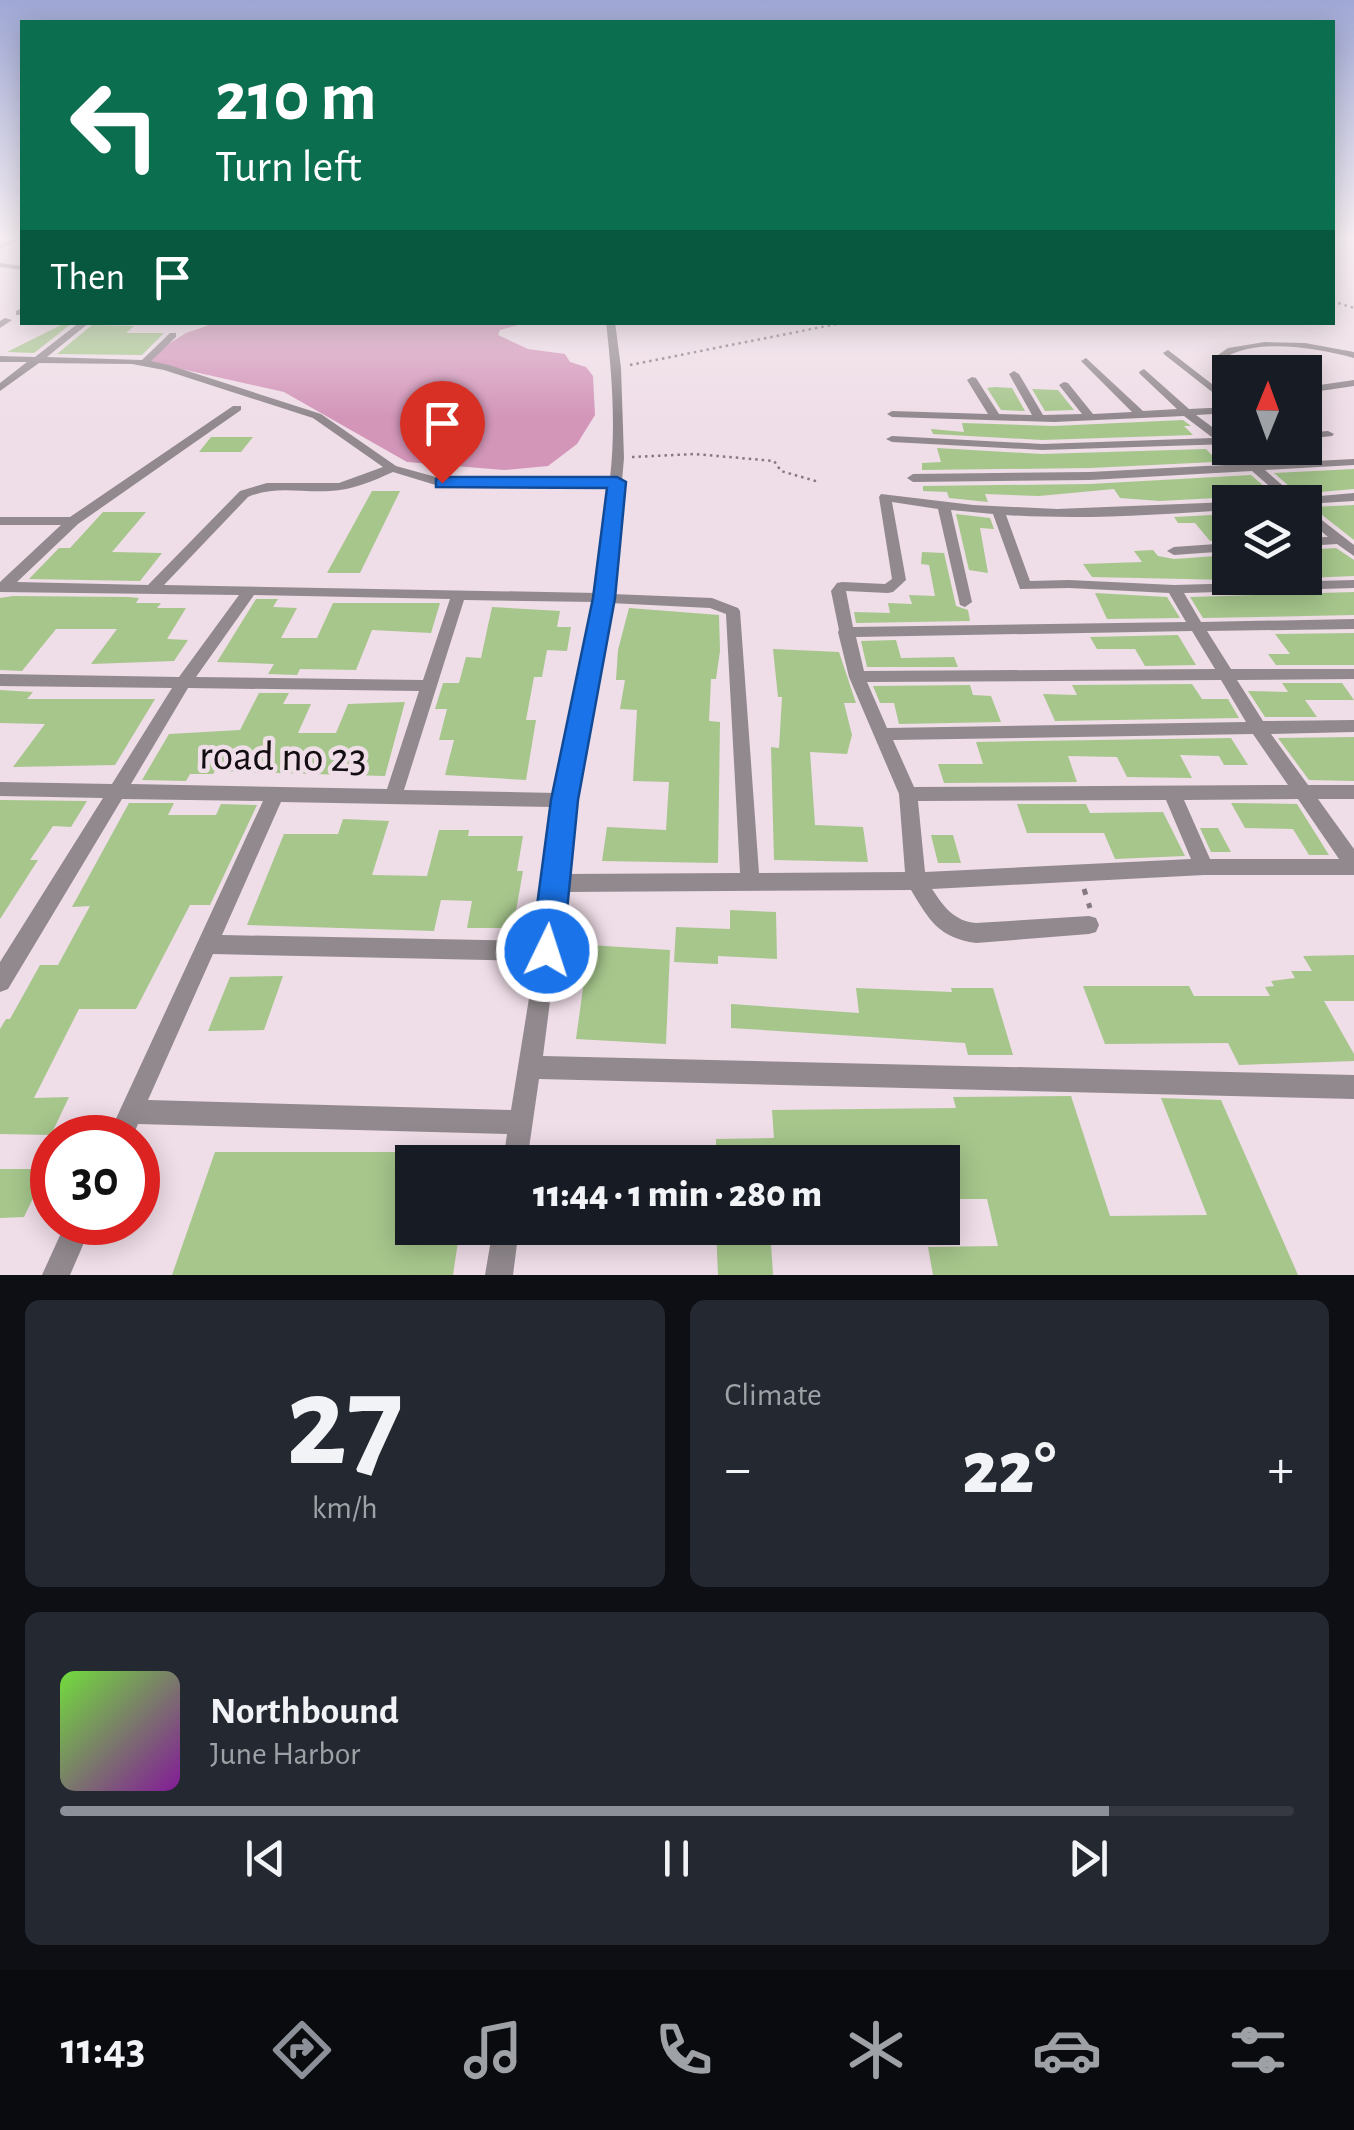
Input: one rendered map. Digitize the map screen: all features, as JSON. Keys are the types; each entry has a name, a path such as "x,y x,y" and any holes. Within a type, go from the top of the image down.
{"street":[{"path":"0,388 82,325"},
{"path":"517,1145 547,951 564,800 604,598 618,458 616,368 610,325"},
{"path":"144,364 173,335"},
{"path":"1222,355 1314,344 1354,354"},
{"path":"1168,352 1212,391"},
{"path":"0,358 144,364 244,390 317,416 392,468 442,483 617,482"},
{"path":"1086,361 1141,416"},
{"path":"1144,372 1187,414 1212,432"},
{"path":"1014,374 1040,419"},
{"path":"972,380 998,419"},
{"path":"1322,387 1354,384"},
{"path":"1064,385 1091,418"},
{"path":"1,587 73,521 237,408"},
{"path":"892,414 1040,419 1212,410"},
{"path":"1322,435 1328,434"},
{"path":"892,439 1042,447 1212,444"},
{"path":"913,478 1258,469 1354,462"},
{"path":"1253,465 1274,485"},
{"path":"151,590 254,488 341,487 392,468"},
{"path":"1089,926 958,930 934,911 916,881 908,794 857,677 838,591 842,586 888,589 899,580 885,497 999,514 1212,507"},
{"path":"1322,500 1354,497"},
{"path":"944,507 965,602"},
{"path":"999,514 1025,586 1174,589 1354,584"},
{"path":"0,520 73,521"},
{"path":"1322,523 1347,540 1354,552"},
{"path":"1322,541 1347,540"},
{"path":"1174,551 1212,548"},
{"path":"1,587 604,598 712,603 733,611 750,883"},
{"path":"1174,589 1258,729 1354,866"},
{"path":"0,982 184,682 249,592"},
{"path":"393,796 459,594"},
{"path":"845,632 1354,624"},
{"path":"857,677 1354,674"},
{"path":"0,680 430,686"},
{"path":"880,734 1354,726"},
{"name":"road no 23","path":"0,789 564,800"},
{"path":"908,794 1354,792"},
{"path":"129,1115 275,794"},
{"path":"1172,794 1204,867"},
{"path":"552,883 916,881 1204,867 1354,866"},
{"path":"208,944 547,951"},
{"path":"529,1067 1354,1087"},
{"path":"130,1112 520,1122"},
{"path":"56,1275 70,1245"},
{"path":"499,1275 503,1245"}],"path":[{"path":"616,368 832,325"},
{"path":"618,458 674,454 774,461 781,471 819,482"},
{"path":"1078,873 1094,919 1089,926"}],"shaded area":[{"path":"209,325 518,325 500,330 498,335 528,349 565,354 570,362 586,367 593,376 595,415 577,444 548,466 504,470 407,462 284,392 150,362 148,357 186,333"}],"building":[{"path":"61,325 70,325 34,353 7,352"},
{"path":"92,325 134,326 126,333 164,333 142,355 57,354"},
{"path":"987,388 1012,388 1025,411 1001,410"},
{"path":"1032,389 1058,390 1074,410 1045,411"},
{"path":"1183,420 1191,426 1184,426 1193,435 1042,440 933,434 931,429 964,432 962,423 1054,426"},
{"path":"211,437 253,437 241,452 199,452"},
{"path":"937,448 1042,454 1206,449 1212,455 1212,462 922,470 922,463 941,462"},
{"path":"1354,469 1354,489 1322,492 1322,485 1288,485 1274,473"},
{"path":"1251,475 1262,485 1212,485 1212,498 1160,501 1120,498 1114,489 1039,496 985,494 988,502 949,498 947,492 923,491 923,486 1090,484"},
{"path":"372,491 400,491 360,573 327,573"},
{"path":"1354,505 1354,540 1322,515 1322,507"},
{"path":"103,512 146,512 112,552 162,553 140,581 29,579 59,548 70,548"},
{"path":"956,514 990,518 994,529 980,528 988,573 969,570"},
{"path":"1212,515 1212,541 1195,523 1178,523 1174,517"},
{"path":"1336,548 1354,560 1354,576 1322,577 1322,549"},
{"path":"1153,550 1158,556 1174,559 1212,556 1212,580 1092,577 1083,564 1142,562 1134,551"},
{"path":"922,552 944,553 956,606 968,610 970,621 856,623 854,612 890,613 888,603 912,604 909,595 935,596 929,565 921,564"},
{"path":"1354,592 1354,615 1203,618 1190,597 1322,595"},
{"path":"1095,593 1167,597 1180,618 1107,619"},
{"path":"128,597 139,598 136,603 161,603 157,608 186,608 167,639 188,640 174,661 91,664 117,629 56,629 22,671 0,670 0,598"},
{"path":"256,599 278,599 273,607 297,608 281,638 317,638 333,603 440,603 431,633 372,630 356,670 300,669 297,675 268,674 274,664 217,662"},
{"path":"492,607 560,611 557,627 571,627 567,651 547,650 542,677 534,677 526,720 536,720 526,780 445,775 454,740 439,740 447,709 435,709 443,683 459,683 466,657 481,658"},
{"path":"629,608 719,615 720,651 716,679 711,679 709,721 720,722 718,863 602,861 607,827 666,830 669,782 633,781 637,710 620,709 625,680 616,680 618,650"},
{"path":"1354,633 1354,665 1276,665 1268,654 1290,654 1275,634"},
{"path":"1178,635 1196,665 1145,666 1135,649 1097,649 1090,637"},
{"path":"896,640 901,658 954,657 958,667 867,667 861,641"},
{"path":"773,649 839,652 856,703 844,703 852,735 847,754 810,752 815,825 863,827 868,862 774,860 771,747 779,748 782,697 778,697"},
{"path":"1282,683 1342,683 1354,700 1305,700 1317,717 1265,717 1248,691 1288,692"},
{"path":"1192,684 1202,699 1228,699 1239,718 1055,721 1043,694 1077,695 1072,685"},
{"path":"970,685 973,695 991,696 1001,722 899,724 894,703 880,703 873,686"},
{"path":"0,690 33,692 27,699 155,699 115,765 13,767 45,724 0,723"},
{"path":"259,693 289,693 283,704 311,704 298,733 336,733 348,704 405,702 385,776 215,771 190,774 186,781 142,780 169,734 240,730"},
{"path":"1354,737 1354,781 1309,780 1278,738"},
{"path":"1231,738 1248,765 1224,765 1219,756 1180,755 1192,778 1127,777 1117,757 1068,756 1077,782 944,783 938,764 983,764 976,742"},
{"path":"0,800 87,801 71,827 53,826 30,860 38,860 0,919"},
{"path":"129,803 174,803 168,815 216,815 221,804 257,805 210,905 190,905 136,1009 79,1009 34,1098 69,1097 60,1115 30,1115 30,1135 0,1134 0,1029 10,1019 40,965 58,965 90,906 72,907"},
{"path":"1231,803 1297,804 1329,855 1309,855 1293,829 1245,828"},
{"path":"1017,804 1086,804 1090,813 1163,812 1185,856 1115,859 1104,833 1027,833"},
{"path":"343,819 389,821 372,875 427,876 439,830 469,830 468,836 523,836 517,871 523,871 513,928 467,928 472,901 441,900 434,931 247,925 284,834 338,834"},
{"path":"1200,828 1218,828 1231,852 1211,852"},
{"path":"931,835 953,835 961,863 938,863"},
{"path":"730,910 776,912 777,959 718,956 718,964 674,962 676,927 730,929"},
{"path":"589,945 670,950 666,1044 576,1039"},
{"path":"1354,955 1354,1001 1324,1001 1354,1054 1354,1061 1239,1065 1228,1043 1105,1044 1083,986 1189,986 1194,996 1270,996 1265,987 1274,986 1271,981 1295,978 1291,971 1312,971 1303,956"},
{"path":"283,976 264,1030 208,1031 230,977"},
{"path":"856,988 952,992 951,988 993,988 1013,1055 968,1055 965,1043 731,1028 731,1004 859,1013"},
{"path":"1071,1096 1110,1216 1207,1215 1161,1098 1221,1100 1298,1275 933,1275 928,1247 998,1246 987,1199 960,1199 960,1145 716,1145 716,1139 774,1138 772,1110 956,1108 953,1097"},
{"path":"215,1152 395,1152 395,1245 457,1245 453,1275 172,1275"},
{"path":"0,1169 30,1169 30,1204 24,1217 0,1218"},
{"path":"717,1245 771,1245 773,1275 718,1275"}],"route":[{"path":"442,483 617,482 604,598 564,800 547,951"}]}
